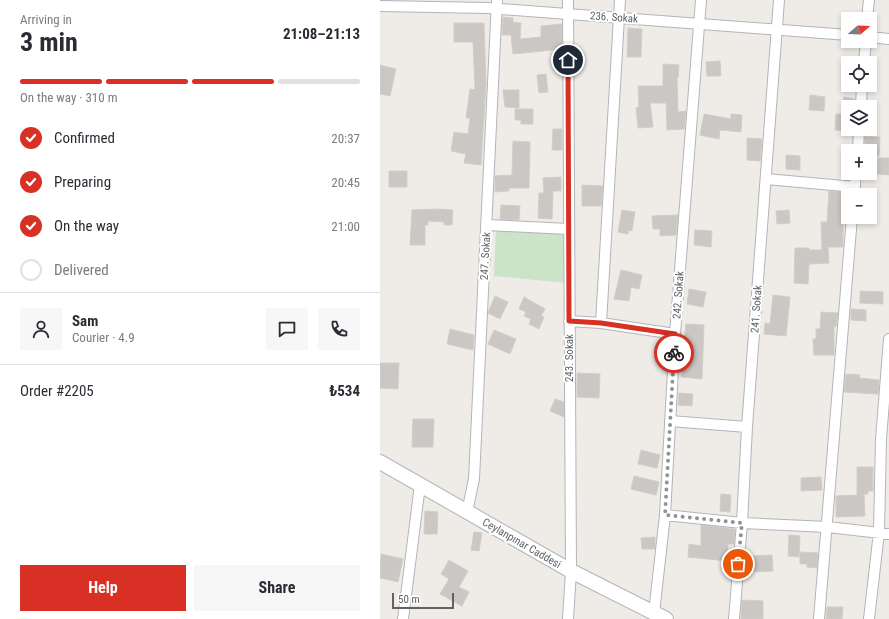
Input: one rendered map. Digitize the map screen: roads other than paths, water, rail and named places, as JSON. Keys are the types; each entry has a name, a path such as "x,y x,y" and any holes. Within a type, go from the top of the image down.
{"main road":[{"name":"Ceylanpınar Caddesi","path":"380,462 571,571 660,616"}],"street":[{"name":"243. Sokak","path":"568,0 571,571 568,619"},
{"path":"601,323 620,0"},
{"name":"242. Sokak","path":"660,616 675,334 701,0"},
{"name":"241. Sokak","path":"734,619 779,0"},
{"path":"868,12 869,0"},
{"name":"236. Sokak","path":"380,6 497,4 568,14 841,35"},
{"name":"247. Sokak","path":"467,512 474,479 497,4"},
{"path":"877,38 889,39"},
{"path":"766,179 841,189"},
{"path":"819,619 828,527 851,224"},
{"path":"486,225 569,229"},
{"path":"569,321 601,323 675,334"},
{"path":"870,619 884,533 881,439 889,339"},
{"path":"670,421 747,427"},
{"path":"403,619 420,485"},
{"path":"665,515 742,523 828,527 884,533"}]}
